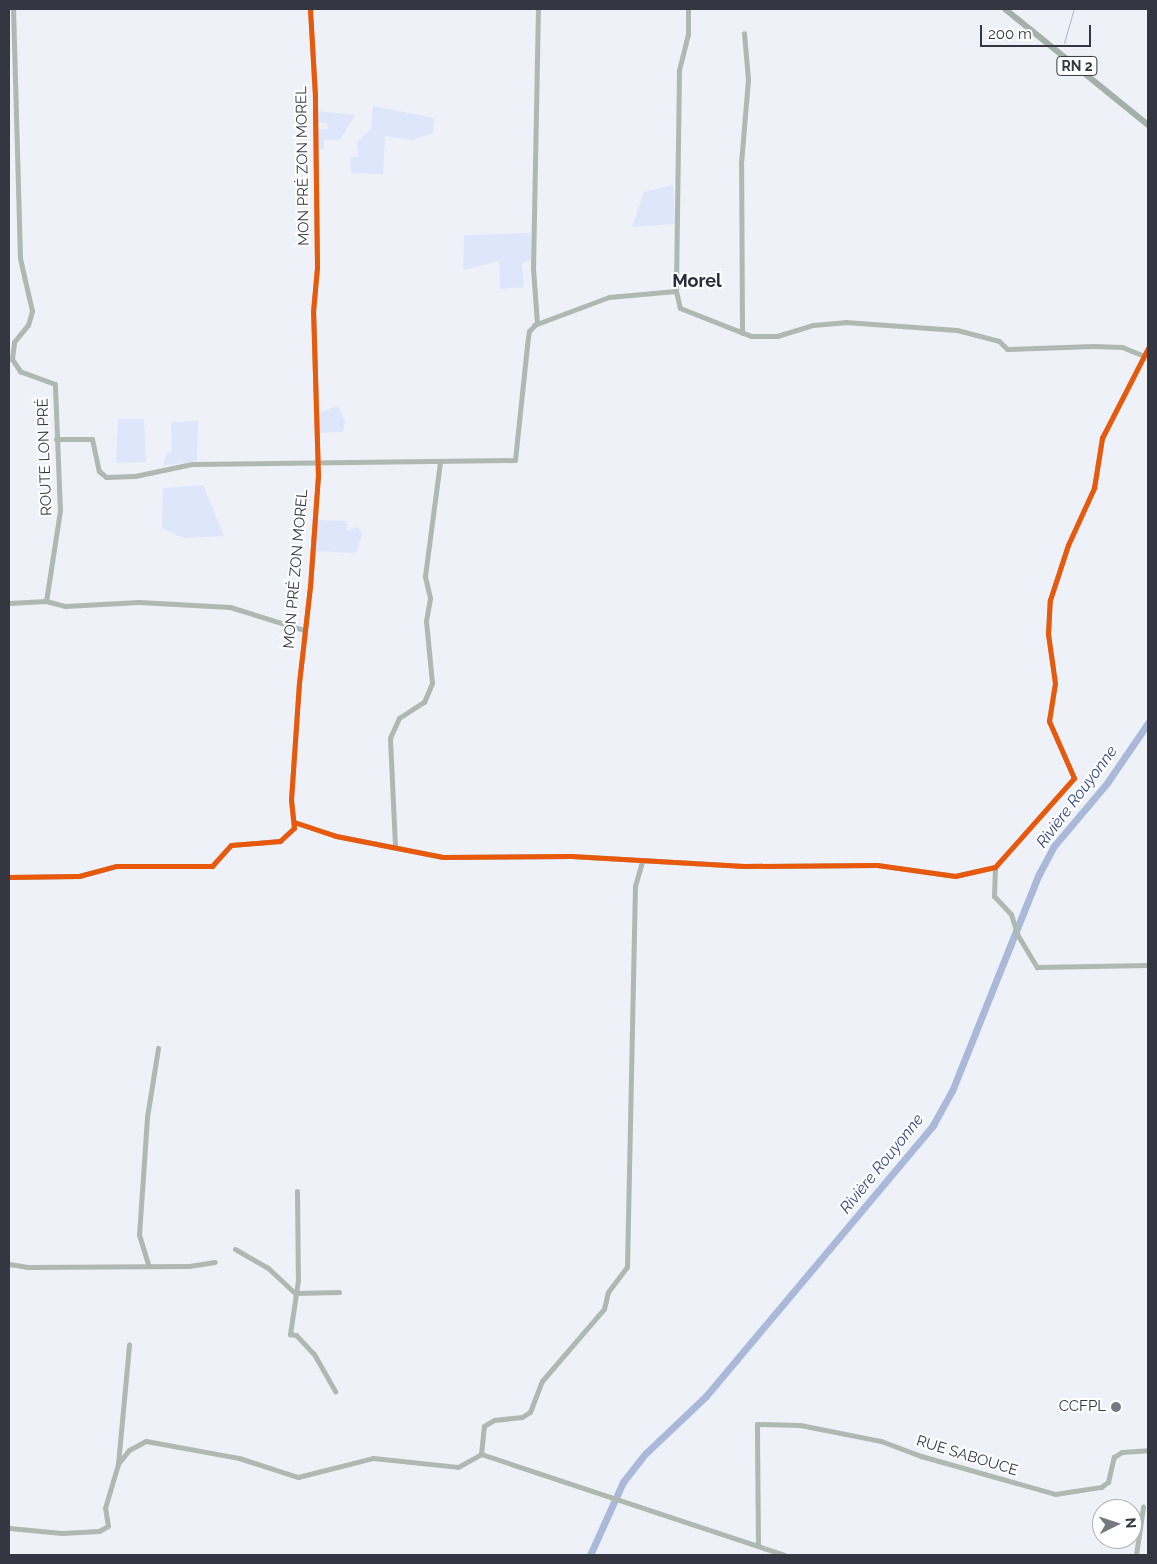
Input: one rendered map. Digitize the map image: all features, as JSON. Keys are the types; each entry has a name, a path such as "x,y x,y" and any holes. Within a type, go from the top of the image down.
{"main road":[{"name":"RN 2","path":"1006,9 1148,125"}],"street":[{"name":"ROUTE LON PRÉ","path":"13,9 20,258 32,311 28,325 14,342 12,359 20,371 55,384 60,511 46,601"},
{"name":"MON PRÉ ZON MOREL","path":"294,822 292,787 304,630 315,537 318,460 313,312 317,267 316,117 310,9"},
{"path":"56,439 92,438 99,471 106,477 135,476 192,464 318,460 440,462 462,458 506,462 518,456 516,429 527,374 527,345 534,326 538,9"},
{"path":"688,9 688,34 679,71 676,291 680,308 742,333 777,336 813,325 845,322 957,330 998,341 1008,348 1122,347 1142,355"},
{"path":"742,333 745,319 741,163 748,79 744,33"},
{"path":"534,326 609,297 676,291"},
{"path":"9,877 79,876 116,866 212,866 231,845 280,841 294,828 294,822 336,836 395,845 419,855 442,857 605,857 642,862 877,866 955,876 995,867 1074,778 1049,721 1055,683 1048,634 1050,600 1068,545 1094,488 1102,438 1142,355 1148,348"},
{"path":"395,845 390,738 399,718 424,702 432,683 426,621 430,598 425,576 440,462"},
{"path":"9,603 46,601 65,606 139,602 230,607 304,630"},
{"path":"481,1454 484,1426 494,1420 522,1417 530,1412 542,1381 604,1310 608,1292 627,1267 635,886 642,862"},
{"path":"995,867 994,896 1011,914 1017,934 1037,967 1148,965"},
{"path":"148,1264 139,1234 148,1117 158,1048"},
{"path":"297,1191 295,1293 290,1334 296,1335 314,1354 335,1391"},
{"path":"235,1249 268,1268 295,1293 340,1292"},
{"path":"9,1264 28,1267 148,1264 189,1266 216,1262"},
{"path":"9,1528 62,1533 99,1531 108,1526 106,1501 118,1464 129,1345"},
{"name":"RUE SABOUCE","path":"758,1546 757,1424 800,1425 881,1441 921,1456 1055,1494 1101,1487 1108,1482 1114,1457 1122,1452 1148,1450"},
{"path":"118,1464 129,1450 146,1441 239,1458 298,1477 373,1458 458,1467 481,1454 680,1518 758,1546 766,1553 784,1555"},
{"path":"1136,1555 1143,1507"}],"shaded area":[{"path":"373,106 434,118 433,133 412,140 385,136 383,174 351,173 350,158 358,156 357,142 371,129"},
{"path":"316,111 355,115 340,140 324,140 324,149 317,149 317,129 328,129 327,123 316,122"},
{"path":"673,185 675,224 632,227 644,192"},
{"path":"531,233 531,260 522,263 524,287 500,289 499,261 463,270 464,235"},
{"path":"338,406 345,421 343,432 318,433 318,413"},
{"path":"118,419 144,419 146,462 116,463"},
{"path":"198,421 197,461 163,466 166,454 172,451 171,422"},
{"path":"203,485 224,536 184,538 162,528 163,488"},
{"path":"316,520 347,521 346,531 358,527 362,534 356,553 315,551"}],"waterway":[{"path":"1064,43 1074,9"},
{"name":"Rivière Rouyonne","path":"590,1555 623,1482 646,1453 706,1396 933,1125 952,1091 1038,876 1054,846 1107,783 1148,723"}],"cycle path":[{"path":"9,877 79,876 116,866 212,866 231,845 280,841 294,828 291,800 299,683 310,587 318,476 313,312 317,267 315,96 310,9"},
{"path":"294,822 336,836 443,857 571,856 744,866 877,865 955,876 995,867 1074,778 1049,721 1055,683 1048,634 1050,600 1068,545 1094,488 1102,438 1148,348"}],"place":[{"name":"CCFPL","path":"1116,1407"}],"district":[{"name":"Morel","path":"697,281"}]}
